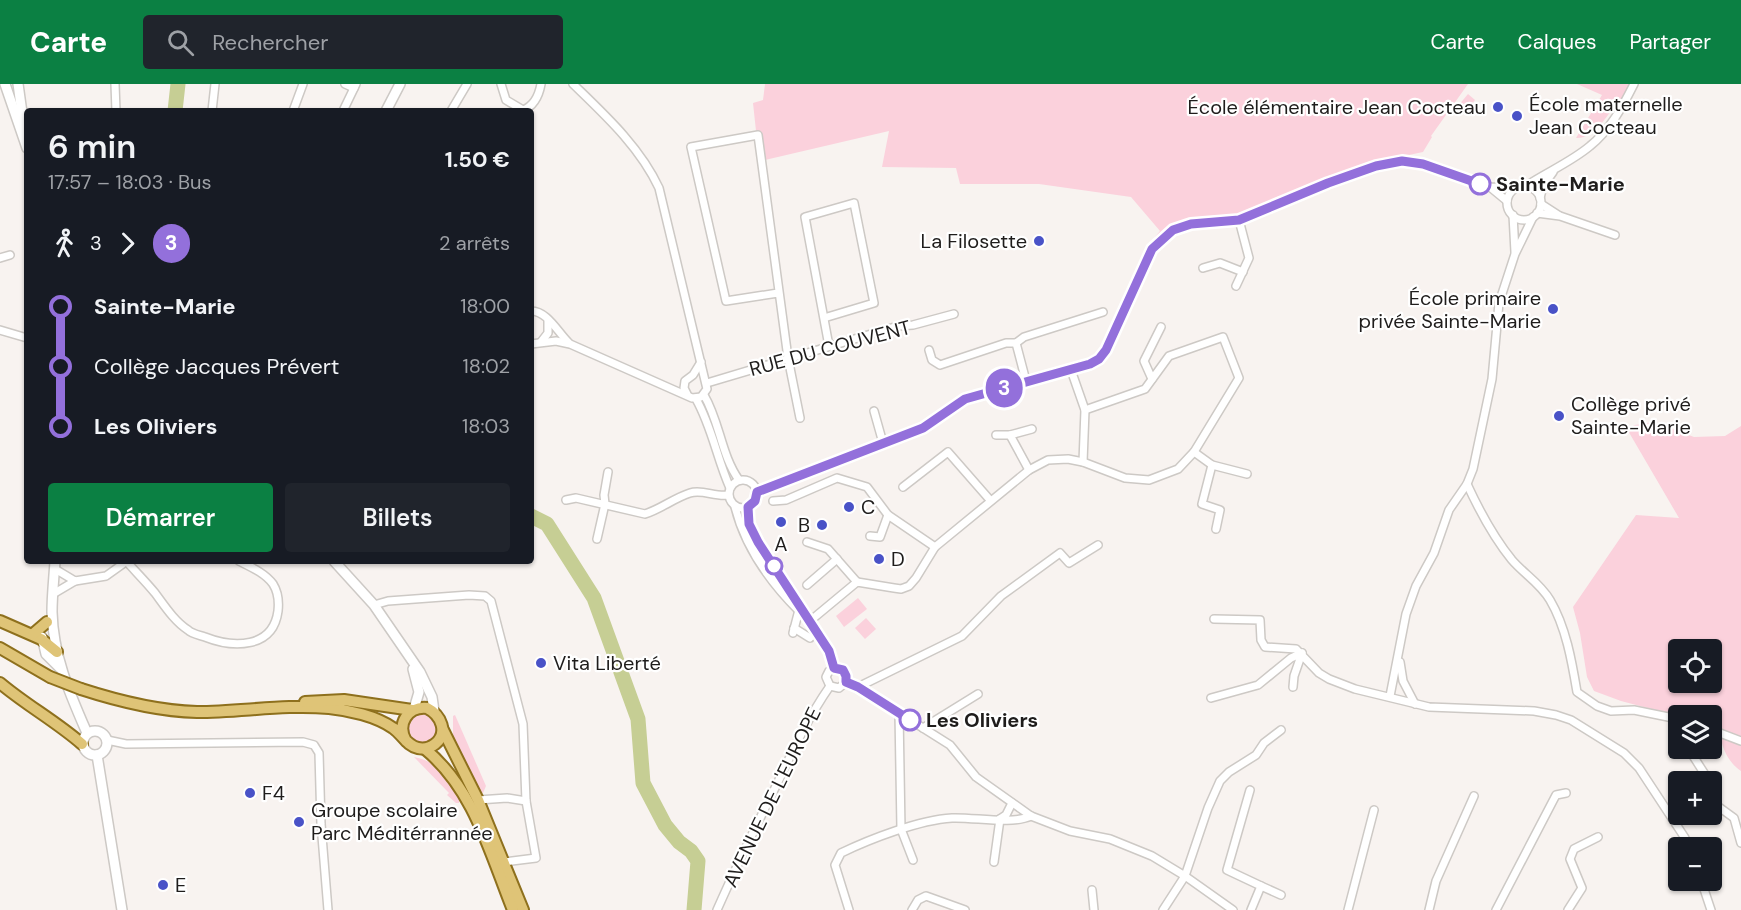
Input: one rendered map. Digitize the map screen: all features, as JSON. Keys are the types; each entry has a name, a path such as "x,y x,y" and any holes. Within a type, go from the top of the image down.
{"main road":[{"path":"5,84 24,139"},
{"path":"18,84 24,127"},
{"path":"388,108 400,84"},
{"path":"337,564 374,604 428,687 434,711 439,717 443,730 478,800 523,910"},
{"path":"55,565 52,611 57,652 70,694 87,733 82,744"},
{"path":"37,636 52,611"},
{"path":"0,621 37,636 57,652"},
{"path":"393,633 417,678 420,692 413,710 405,717 402,724 406,741"},
{"path":"37,636 46,654 62,669"},
{"path":"0,648 50,677 126,702 196,712 309,707 349,711 381,722 394,729 412,746 425,749 437,759 462,791 489,849 513,910"},
{"path":"0,683 28,706 71,735 82,744 87,753 97,755 104,751 107,740 99,731 87,733"},
{"path":"241,709 321,700 344,700 434,711"},
{"path":"425,749 434,745 443,730"},
{"path":"97,755 122,910"}],"street":[{"path":"115,84 116,108"},
{"path":"212,108 215,84"},
{"path":"294,108 303,84"},
{"path":"344,108 355,86 345,84"},
{"path":"453,108 467,84"},
{"path":"501,84 506,100 520,108"},
{"path":"526,108 537,98 541,84"},
{"path":"573,84 640,155 659,188 706,381 707,389 704,395 696,399"},
{"path":"757,492 923,428 965,399 1071,370 1099,359 1106,350 1152,249 1173,230 1191,224 1239,220 1328,183 1376,166 1402,161 1423,164 1490,187 1526,186 1578,155 1599,138 1621,108 1634,84"},
{"path":"778,294 726,301 691,147 758,135 778,294 800,418"},
{"path":"1390,696 1406,614 1416,586 1434,553 1449,510 1467,484 1477,456 1490,387 1498,311 1505,282 1515,254 1541,201 1548,177 1559,165"},
{"path":"1526,186 1535,189 1541,201 1560,216"},
{"path":"1490,187 1507,201"},
{"path":"1515,254 1515,224 1507,201 1516,188"},
{"path":"824,318 874,303 854,203 805,217 829,346"},
{"path":"1513,215 1523,219 1535,215 1560,216 1615,235"},
{"path":"1236,286 1249,258 1239,220"},
{"path":"0,258 10,255"},
{"path":"1203,268 1220,263 1243,272"},
{"path":"534,312 542,313 570,344"},
{"path":"929,350 932,360 940,365 1006,343 1016,343 1024,337 1103,312"},
{"name":"RUE DU COUVENT","path":"706,381 898,326 913,325 954,314"},
{"path":"535,343 549,333 548,320"},
{"path":"1152,380 1144,362 1161,327"},
{"path":"0,330 24,338"},
{"path":"807,542 828,549 857,582 894,588 909,586 935,547 990,500 1029,470 1048,460 1068,459 1083,462 1125,478 1149,480 1178,469 1194,452 1239,378 1222,337 1169,356 1145,389 1085,410"},
{"path":"535,343 556,341 570,344 696,399 706,417 741,528 750,547 776,585 810,621"},
{"path":"1016,343 1026,381"},
{"path":"687,394 684,385 687,378 693,375 701,362"},
{"path":"1071,370 1085,410 1083,462"},
{"path":"693,375 700,376 706,381"},
{"path":"665,387 684,385"},
{"path":"704,395 713,411 731,469 739,480 748,481 757,492 755,501 748,507 735,507"},
{"path":"874,411 883,443"},
{"path":"996,435 1010,435 1032,429"},
{"path":"1010,435 1029,470"},
{"path":"903,487 948,452 990,500"},
{"path":"1194,452 1212,465 1247,474"},
{"path":"1212,465 1202,504 1220,510 1216,529"},
{"path":"597,539 605,504 604,495 608,472"},
{"path":"773,501 786,500 837,478 867,487 888,515 935,547"},
{"path":"566,500 576,498 645,514 691,492 708,493 719,497 729,492 739,480"},
{"path":"1467,484 1511,559 1539,584 1550,598 1560,620 1578,692 1597,706 1611,711 1634,710 1668,717"},
{"path":"748,507 749,524 758,542 829,651 834,668"},
{"path":"870,536 880,537 888,515"},
{"path":"858,687 962,636 1001,596 1060,553 1069,564 1098,545"},
{"path":"807,585 837,559"},
{"path":"53,594 75,581 106,576 123,564"},
{"path":"130,564 168,611 188,631 229,644 251,643 265,636 276,622 279,602 273,585 261,572 245,564"},
{"path":"55,565 75,581"},
{"path":"810,621 857,582"},
{"path":"374,604 469,595 485,596 491,601 523,724 526,801 536,858 504,862"},
{"path":"799,610 793,631 809,640 817,632"},
{"path":"1214,619 1260,620 1261,640 1265,647 1296,649 1329,680 1355,689 1415,704 1447,708 1534,711 1571,720 1624,753 1639,768 1684,837"},
{"path":"1293,687 1294,676 1302,653"},
{"path":"1211,698 1258,685 1290,658 1302,653"},
{"path":"1399,654 1403,681 1415,704"},
{"path":"834,668 843,670 846,682 839,688 830,686 826,677 834,668"},
{"path":"846,682 858,687 950,745 976,777 1031,816 1070,831 1110,839 1152,856 1233,910"},
{"name":"AVENUE DE L'EUROPE","path":"717,910 801,734 816,705 830,686"},
{"path":"923,728 978,694"},
{"path":"899,713 901,829 914,860"},
{"path":"1162,910 1185,876 1208,808 1220,781 1229,772 1256,755 1264,743 1281,730"},
{"path":"1722,734 1740,741"},
{"path":"107,740 126,744 303,742 314,745 319,753 327,907"},
{"path":"1250,790 1227,870 1281,895"},
{"path":"1496,910 1556,795 1566,794"},
{"path":"1429,910 1436,881 1474,796"},
{"path":"478,800 507,798 526,801"},
{"path":"994,862 1000,819 1010,810 1012,802"},
{"path":"1722,809 1734,818 1741,843"},
{"path":"1348,910 1374,810"},
{"path":"849,910 835,865 840,853 901,829 950,818 1020,820 1031,816"},
{"path":"1568,910 1582,888 1570,859 1574,849 1598,837"},
{"path":"1251,910 1261,886"},
{"path":"1092,890 1094,910"},
{"path":"1705,891 1711,910"},
{"path":"912,910 918,900 926,896 965,910"}],"shaded area":[{"path":"765,84 1468,84 1431,136 1423,152 1371,163 1243,213 1219,217 1199,217 1176,223 1154,238 1160,231 1131,197 1039,184 960,184 956,168 882,167 889,131 765,160 760,131 756,131 753,103 763,100"},
{"path":"1577,84 1629,84 1620,102 1618,101 1600,125 1589,134 1576,138 1602,95"},
{"path":"1468,94 1475,100 1465,112 1458,106"},
{"path":"1654,422 1694,437 1725,436 1741,426 1741,771 1725,752 1722,743 1722,705 1668,705 1668,713 1594,691 1587,677 1573,607 1636,515 1679,518 1627,429 1635,425"},
{"path":"858,598 867,609 844,627 836,616"},
{"path":"866,618 876,629 865,639 855,628"},
{"path":"423,713 429,714 437,722 437,734 429,742 423,743 417,742 409,734 408,728 409,722 417,714"},
{"path":"455,715 486,786 483,793 480,792 453,741 453,716"},
{"path":"414,757 429,762 441,771 460,797 459,803 447,795 449,793"}],"waterway":[{"path":"175,108 178,84"},
{"path":"534,518 547,524 594,598 638,719 643,783 665,825 698,861 694,910"}],"bus line":[{"name":"3","path":"910,720 858,687 846,682 843,670 834,668 829,651 758,542 749,524 748,507 755,501 757,492 923,428 965,399 1071,370 1099,359 1106,350 1152,249 1173,230 1191,224 1239,220 1328,183 1376,166 1402,161 1423,164 1480,184"}],"place":[{"name":"École élémentaire Jean Cocteau","path":"1498,107"},
{"name":"École maternelle Jean Cocteau","path":"1517,116"},
{"name":"Sainte-Marie","path":"1480,184"},
{"name":"La Filosette","path":"1039,241"},
{"name":"École primaire privée Sainte-Marie","path":"1553,309"},
{"name":"Collège privé Sainte-Marie","path":"1559,416"},
{"name":"C","path":"849,507"},
{"name":"A","path":"781,522"},
{"name":"B","path":"822,525"},
{"name":"D","path":"879,559"},
{"name":"Vita Liberté","path":"541,663"},
{"name":"Les Oliviers","path":"910,720"},
{"name":"F4","path":"250,793"},
{"name":"Groupe scolaire Parc Méditérrannée","path":"299,822"},
{"name":"E","path":"163,885"}]}
